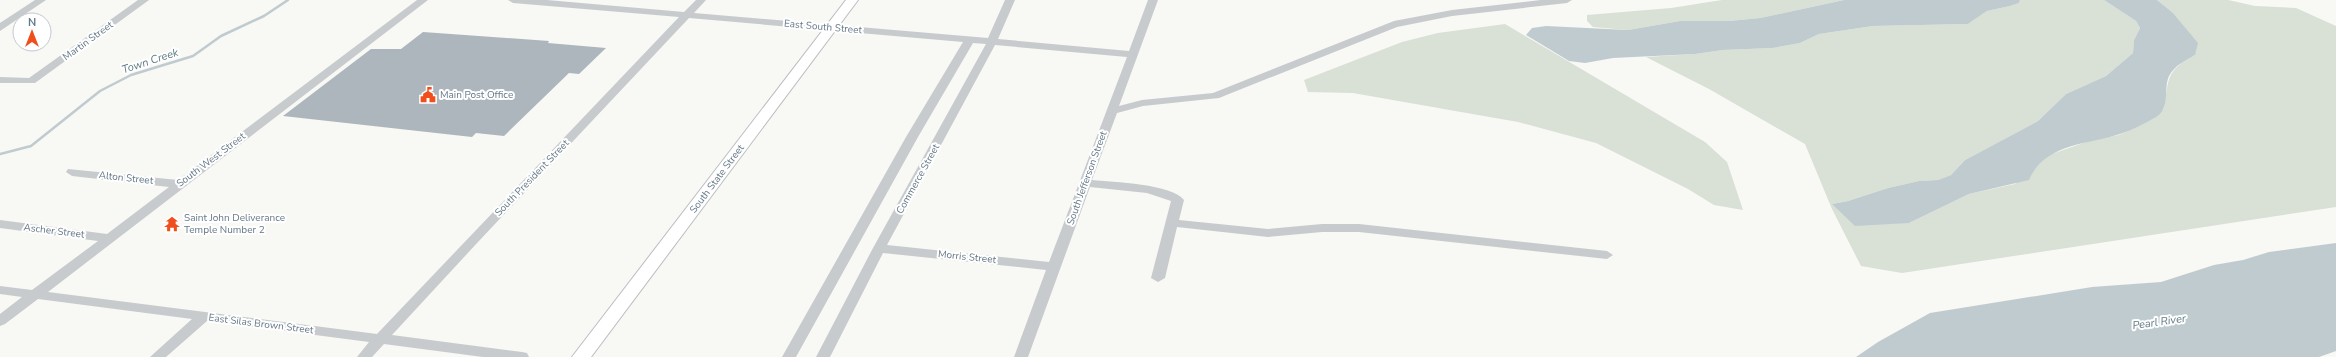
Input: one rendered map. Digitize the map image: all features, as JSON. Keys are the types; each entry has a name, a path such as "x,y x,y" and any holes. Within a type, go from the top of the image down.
{"main road":[{"name":"South State Street","path":"581,357 852,0"}],"street":[{"path":"0,28 41,0"},
{"name":"Martin Street","path":"0,80 31,81 144,0"},
{"name":"South West Street","path":"0,321 423,0"},
{"name":"East South Street","path":"513,0 1133,54"},
{"name":"South President Street","path":"364,357 473,239 702,0"},
{"name":"Commerce Street","path":"823,357 879,248 992,42 1010,0"},
{"name":"South Jefferson Street","path":"1021,357 1153,0"},
{"path":"1111,111 1124,110 1142,103 1215,96 1394,24 1452,13 1567,0"},
{"path":"789,357 912,137 970,40"},
{"name":"Alton Street","path":"72,172 180,184"},
{"path":"1085,183 1158,191 1173,196 1178,200 1158,278"},
{"path":"1172,223 1268,233 1322,228 1359,228 1607,255"},
{"name":"Ascher Street","path":"0,224 109,238"},
{"name":"Morris Street","path":"879,248 1054,267"},
{"name":"East Silas Brown Street","path":"0,290 522,357"},
{"path":"157,357 203,317"}],"shaded area":[{"path":"1722,0 1844,0 1760,18 1729,21 1680,21 1628,30 1593,27 1587,21 1587,15 1671,8"},
{"path":"2020,0 2104,0 2136,21 2140,28 2134,40 2133,53 2106,76 2066,94 2038,121 1965,160 1951,175 1938,180 1919,181 1888,188 1848,201 1832,204 1891,223 1909,223 1969,194 2015,184 2049,155 2089,141 2119,135 2139,126 2164,109 2168,83 2173,71 2195,55 2172,12 2157,0 2228,0 2255,6 2296,8 2336,26 2336,207 1902,273 1861,266 1832,209 1805,144 1709,89 1646,57 1695,54 1723,50 1773,48 1800,43 1819,34 1873,26 1968,24 1987,11 2019,3"},
{"path":"1505,24 1705,142 1727,162 1743,210 1714,205 1688,189 1596,143 1518,122 1353,93 1308,92 1304,80 1402,42 1438,33"}],"water":[{"path":"1844,0 2020,0 2019,3 2010,6 1987,11 1968,24 1873,26 1819,34 1800,43 1773,48 1613,58 1585,63 1569,61 1526,35 1532,28 1546,26 1628,30 1680,21 1729,21 1760,18"},
{"path":"2104,0 2157,0 2172,12 2198,43 2195,55 2184,61 2171,72 2167,81 2164,109 2156,117 2129,131 2068,147 2056,152 2045,159 2036,168 2029,180 1969,194 1909,223 1855,226 1832,204 1848,201 1888,188 1919,181 1938,180 1951,175 1965,160 2038,121 2066,94 2106,76 2133,53 2134,40 2140,28 2136,21"},
{"name":"Pearl River","path":"2336,243 2336,351 2319,357 1856,357 1878,342 1930,313 2092,287 2161,282 2214,265 2243,260 2269,252"}],"building":[{"name":"Main Post Office","path":"423,32 549,41 548,43 606,48 579,74 569,73 504,136 476,133 472,137 283,116 371,49 401,49"}],"waterway":[{"name":"Town Creek","path":"0,154 31,146 100,91 131,75 193,56 221,36 264,16 288,0"}],"place":[{"name":"Main Post Office","path":"428,95"},
{"name":"Saint John Deliverance Temple Number 2","path":"172,224"}]}
